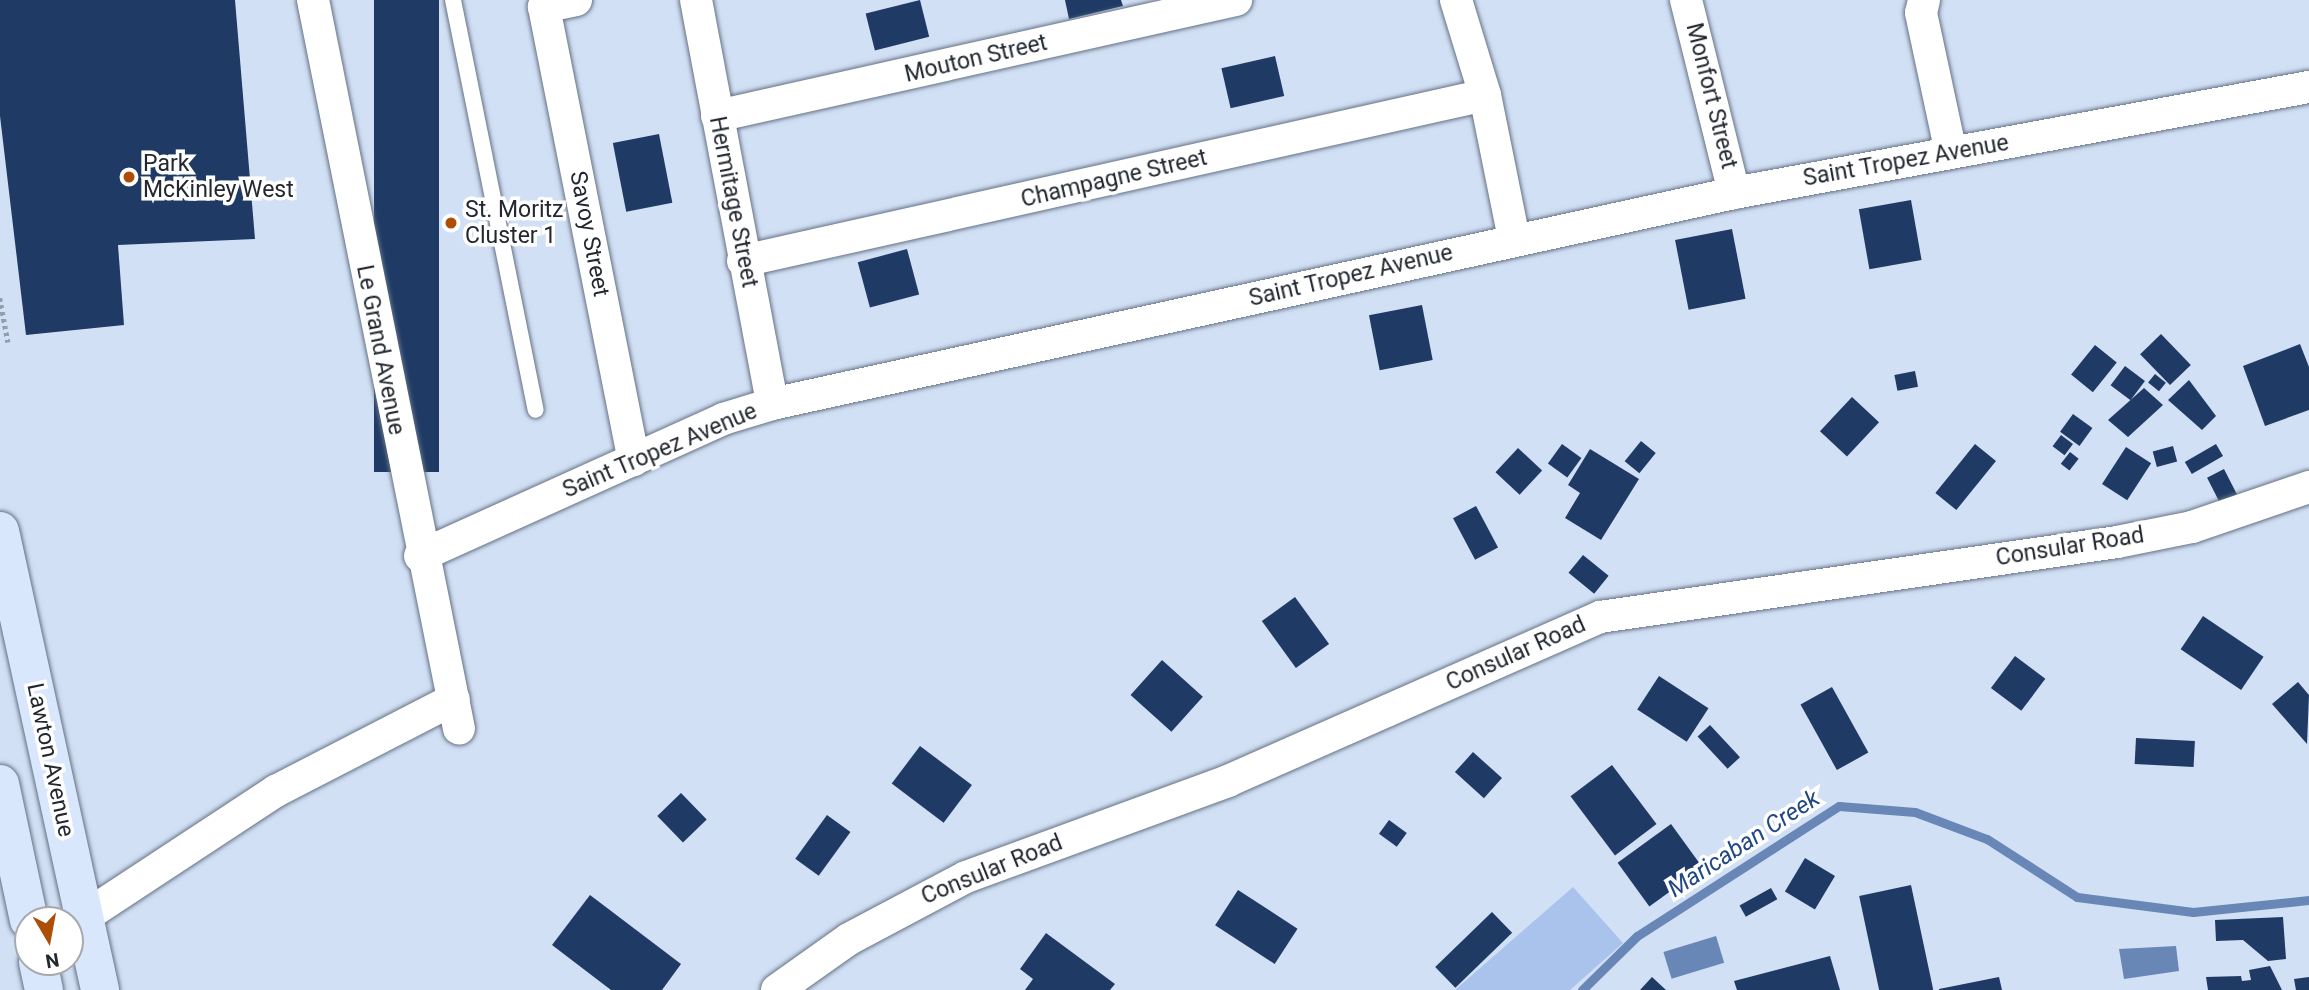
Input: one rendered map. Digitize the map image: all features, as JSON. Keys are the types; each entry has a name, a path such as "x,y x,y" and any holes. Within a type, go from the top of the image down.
{"main road":[{"name":"Lawton Avenue","path":"0,531 82,906"},
{"path":"0,785 26,906"},
{"name":"Lawton Avenue","path":"84,917 100,990"}],"street":[{"name":"Le Grand Avenue","path":"84,917 276,790 457,714 420,556 313,0"},
{"name":"Savoy Street","path":"576,0 544,7 634,460"},
{"name":"Hermitage Street","path":"696,0 772,404"},
{"name":"Mouton Street","path":"717,116 1236,0"},
{"path":"1456,0 1485,96 1514,239"},
{"name":"Monfort Street","path":"1686,0 1734,193"},
{"path":"1924,0 1921,13 1951,153"},
{"name":"Saint Tropez Avenue","path":"420,556 634,460 772,404 1514,239 1734,193 2309,87"},
{"name":"Champagne Street","path":"743,261 1485,96"},
{"name":"Consular Road","path":"777,990 849,939 965,877 1228,782 1600,617 2117,542 2192,527 2309,487"}],"lane":[{"path":"453,0 536,410"}],"path":[{"path":"0,298 8,342"}],"shaded area":[{"path":"1573,887 1623,943 1570,990 1455,990"},
{"path":"1716,936 1724,963 1672,979 1663,952"},
{"path":"2176,946 2179,971 2124,979 2119,949"}],"building":[{"name":"Park McKinley West","path":"0,0 235,0 255,239 118,245 124,325 26,335 0,116"},
{"path":"374,0 439,0 439,472 374,472"},
{"path":"920,0 929,37 875,50 866,14"},
{"path":"1065,0 1121,0 1123,6 1069,19"},
{"path":"1275,56 1284,96 1231,108 1221,68"},
{"path":"659,134 672,203 626,212 613,143"},
{"path":"1911,200 1922,260 1869,269 1859,209"},
{"path":"1732,229 1746,299 1689,310 1675,240"},
{"path":"907,249 919,294 870,308 858,262"},
{"path":"1422,305 1433,360 1380,370 1369,315"},
{"path":"2161,334 2191,365 2170,385 2140,354"},
{"path":"2300,344 2309,367 2309,410 2265,426 2243,366"},
{"path":"2095,345 2117,363 2093,392 2071,375"},
{"path":"2125,366 2145,381 2131,400 2111,385"},
{"path":"1915,371 1918,387 1897,391 1894,375"},
{"path":"2155,374 2166,383 2159,391 2148,383"},
{"path":"2189,380 2216,416 2202,430 2168,400"},
{"path":"2144,388 2163,405 2128,437 2108,420"},
{"path":"1852,397 1879,422 1847,457 1820,431"},
{"path":"2073,414 2092,428 2079,446 2060,432"},
{"path":"2061,435 2073,444 2065,455 2053,446"},
{"path":"1641,441 1656,453 1639,473 1625,461"},
{"path":"1562,444 1581,458 1567,478 1548,463"},
{"path":"1975,444 1996,461 1956,510 1935,493"},
{"path":"2216,444 2223,456 2192,474 2185,462"},
{"path":"2173,446 2177,461 2157,467 2153,451"},
{"path":"2126,447 2151,463 2127,500 2102,484"},
{"path":"1518,448 1542,471 1520,495 1495,472"},
{"path":"1590,449 1639,479 1601,540 1565,518 1580,493 1568,485"},
{"path":"2070,452 2079,459 2069,471 2061,464"},
{"path":"2224,469 2239,499 2223,508 2207,478"},
{"path":"1476,506 1498,547 1475,560 1453,518"},
{"path":"1583,555 1609,576 1594,594 1569,573"},
{"path":"1295,597 1329,644 1296,668 1262,621"},
{"path":"2203,616 2264,657 2241,690 2181,649"},
{"path":"2015,656 2045,679 2021,711 1991,688"},
{"path":"1162,660 1203,697 1171,732 1131,695"},
{"path":"1659,676 1708,708 1687,742 1637,710"},
{"path":"2298,682 2309,695 2307,744 2272,704"},
{"path":"1832,687 1868,753 1837,770 1801,704"},
{"path":"1710,725 1740,757 1728,769 1698,737"},
{"path":"2136,738 2195,741 2194,767 2135,764"},
{"path":"920,746 972,785 944,823 892,784"},
{"path":"1473,752 1502,778 1484,798 1455,772"},
{"path":"1612,765 1657,824 1615,855 1570,796"},
{"path":"681,793 707,820 683,843 657,816"},
{"path":"827,815 850,832 819,876 795,859"},
{"path":"1389,820 1407,833 1397,847 1379,834"},
{"path":"1671,824 1703,868 1649,906 1618,863"},
{"path":"1805,858 1835,876 1815,909 1785,891"},
{"path":"1911,885 1933,990 1879,990 1859,896"},
{"path":"1771,888 1777,899 1746,917 1740,905"},
{"path":"1238,890 1298,929 1275,964 1215,925"},
{"path":"590,895 681,964 662,990 611,990 552,945"},
{"path":"1492,912 1512,933 1455,988 1435,967"},
{"path":"2283,917 2286,959 2268,961 2243,940 2216,941 2215,920"},
{"path":"1046,933 1115,984 1110,990 1025,990 1033,979 1020,969"},
{"path":"1830,956 1840,990 1737,990 1734,981"},
{"path":"2270,966 2282,990 2208,990 2206,977 2241,976 2242,981 2251,980 2249,970"},
{"path":"1652,977 1666,990 1640,990"},
{"path":"1999,977 2002,990 1939,990 1939,989"},
{"path":"2309,977 2309,990 2296,990 2294,979"}],"waterway":[{"name":"Maricaban Creek","path":"1582,990 1637,936 1839,806 1915,812 1987,839 2077,897 2193,912 2309,900"}],"place":[{"name":"Park McKinley West","path":"129,177"},
{"name":"St. Moritz Cluster 1","path":"451,223"}]}
